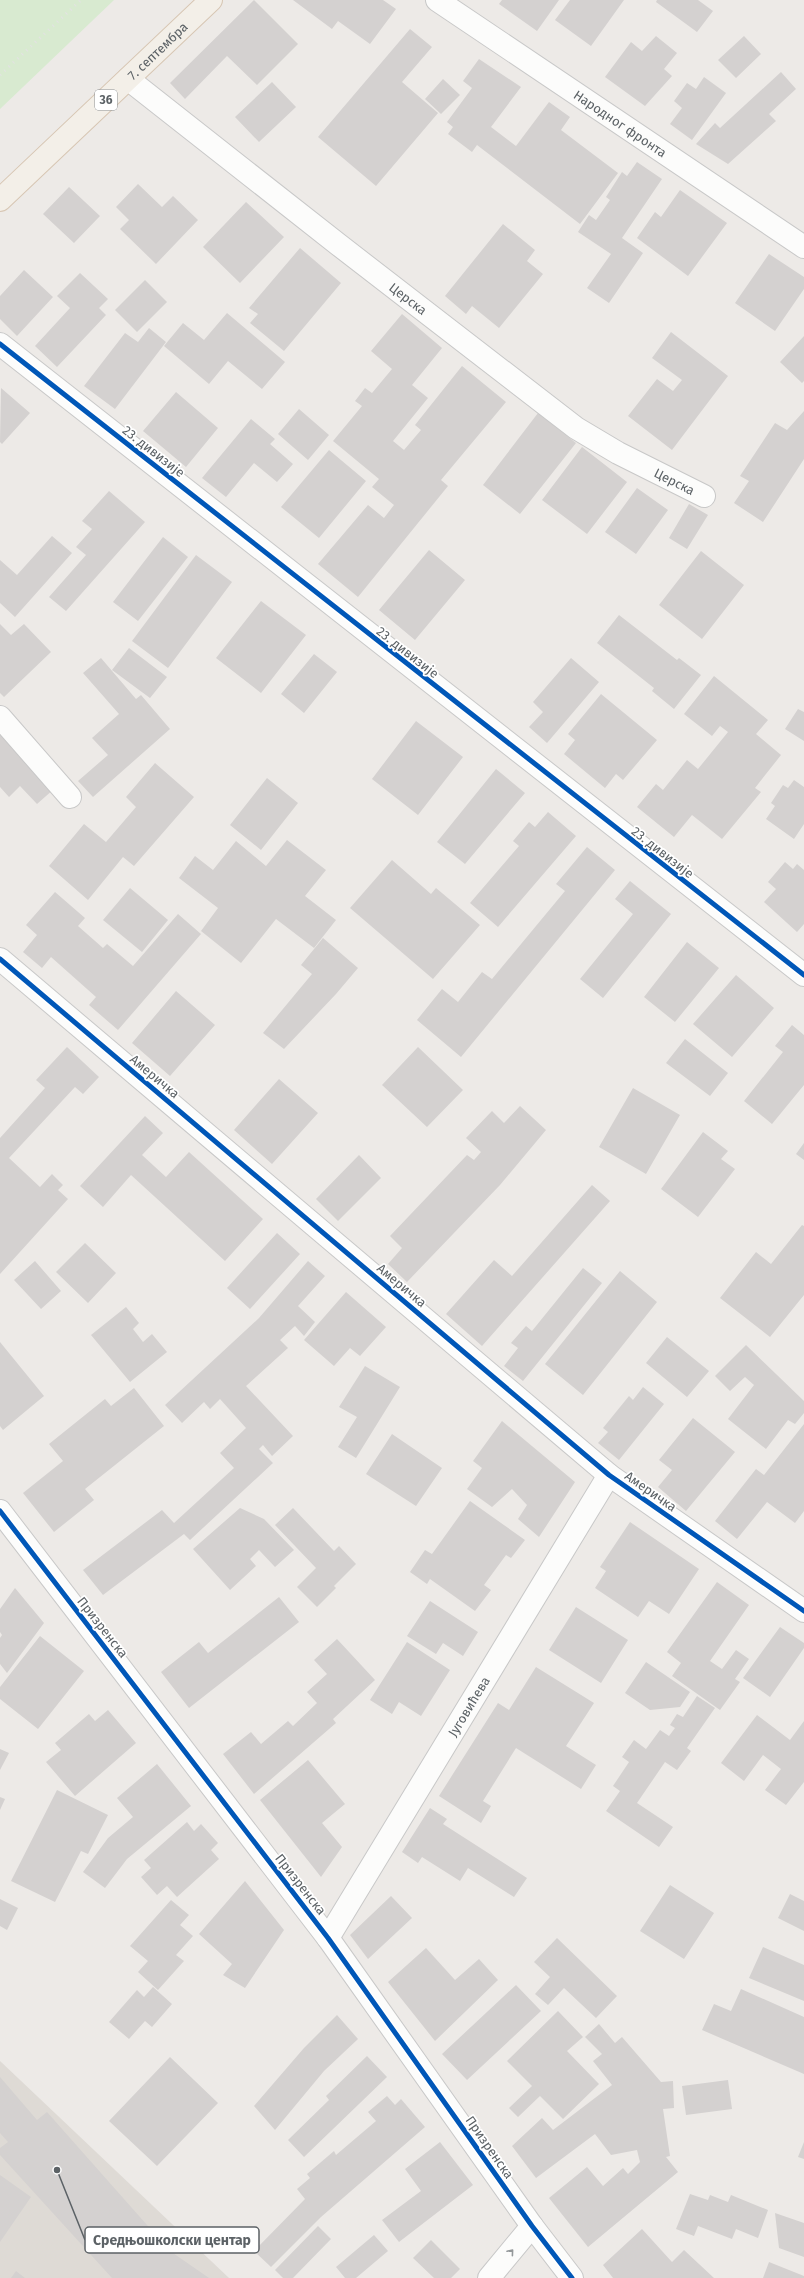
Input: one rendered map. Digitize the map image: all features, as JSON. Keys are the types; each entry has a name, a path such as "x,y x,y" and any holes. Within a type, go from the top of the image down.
{"main road":[{"name":"7. септембра","path":"0,200 211,0"}],"street":[{"name":"Народног фронта","path":"436,0 804,247"},
{"name":"Церска","path":"128,79 338,245 576,428 618,453 704,496"},
{"name":"23. дивизије","path":"0,344 804,975"},
{"path":"0,717 70,797"},
{"name":"Америчка","path":"0,959 609,1475 804,1611"},
{"name":"Југовићева","path":"328,1938 609,1475"},
{"name":"Призренска","path":"0,1511 328,1938 532,2226 572,2278"},
{"path":"489,2278 532,2226"}],"shaded area":[{"path":"0,2061 229,2278 0,2278"}],"green space":[{"path":"0,0 114,0 0,109"}],"building":[{"path":"254,0 298,44 257,85 227,56 185,99 170,83"},
{"path":"293,0 383,0 396,9 370,44 338,21 332,29"},
{"path":"502,0 559,0 537,31 499,4"},
{"path":"570,0 624,0 591,46 555,20"},
{"path":"657,0 698,0 713,11 697,32 656,2"},
{"path":"410,29 432,47 402,82 438,113 376,186 318,137"},
{"path":"656,36 677,53 664,69 672,76 645,106 605,77 631,42 642,51"},
{"path":"744,36 761,54 736,78 718,60"},
{"path":"479,59 521,87 491,127 516,146 549,102 570,117 561,130 618,173 580,224 477,145 472,152 448,134 453,127 447,122 472,88 463,81"},
{"path":"781,72 796,89 769,114 776,121 728,164 696,144 715,123 720,128"},
{"path":"704,77 726,93 692,140 670,124 682,108 674,101 687,83 696,89"},
{"path":"443,79 460,95 441,114 425,99"},
{"path":"272,82 296,107 259,142 235,117"},
{"path":"637,162 662,179 622,238 643,253 609,303 587,288 611,254 578,232 589,215 596,220 610,200 606,197 622,172 627,176"},
{"path":"138,184 162,207 173,196 198,220 156,264 120,229 129,220 116,207"},
{"path":"69,187 100,216 74,243 43,214"},
{"path":"680,190 727,223 688,276 637,238 655,212 661,217"},
{"path":"246,202 284,237 240,283 203,247"},
{"path":"503,224 535,250 527,261 543,274 499,328 472,306 466,314 445,296"},
{"path":"300,248 341,283 284,351 250,323 258,314 249,308"},
{"path":"769,254 804,277 804,289 775,331 735,303"},
{"path":"24,270 53,297 17,336 0,319 0,296"},
{"path":"80,273 108,299 99,308 106,315 57,367 35,346 70,308 57,296"},
{"path":"145,280 167,302 137,332 115,310"},
{"path":"227,313 285,362 262,389 228,361 209,384 164,346 183,323 204,340"},
{"path":"402,314 442,348 412,385 428,398 393,441 404,450 421,430 415,425 462,366 506,402 441,480 448,486 358,597 318,564 368,505 384,518 394,505 372,487 379,479 333,441 362,406 355,401 365,388 372,393 392,369 371,351"},
{"path":"149,328 166,342 115,409 84,386 125,333 138,342"},
{"path":"671,332 728,376 672,450 628,416 657,379 673,391 682,380 652,358"},
{"path":"804,336 804,381 802,383 780,362"},
{"path":"1,388 30,413 2,444 0,442"},
{"path":"176,392 218,428 186,467 143,431"},
{"path":"299,409 329,435 308,460 278,434"},
{"path":"804,411 804,459 763,522 734,503 749,481 740,476 775,423 787,430"},
{"path":"538,413 576,443 520,514 483,485"},
{"path":"251,419 275,439 270,444 293,464 277,482 254,463 226,497 202,478"},
{"path":"582,447 627,482 587,534 542,500"},
{"path":"329,450 366,481 319,538 281,507"},
{"path":"637,488 668,510 636,554 605,532"},
{"path":"109,491 145,522 66,611 49,597 86,555 76,547 92,529 82,521"},
{"path":"689,504 708,515 687,549 669,538"},
{"path":"52,536 72,553 15,617 0,603 0,560 17,575"},
{"path":"163,537 188,557 138,621 113,602"},
{"path":"429,550 465,580 415,640 379,610"},
{"path":"701,551 744,585 702,639 659,605"},
{"path":"196,555 232,582 168,668 132,641"},
{"path":"261,601 306,635 261,693 216,658"},
{"path":"619,615 677,660 679,658 701,675 674,709 652,691 654,688 597,643"},
{"path":"0,624 11,635 24,624 51,652 4,697 0,693"},
{"path":"129,648 167,677 150,698 112,670"},
{"path":"314,654 337,672 304,713 281,694"},
{"path":"101,658 136,699 141,695 170,729 93,797 78,781 108,755 92,738 119,714 83,673"},
{"path":"571,658 599,682 547,743 529,727 543,712 533,702"},
{"path":"714,676 768,720 756,734 781,755 755,788 761,792 722,839 692,815 674,837 637,807 656,784 663,790 687,760 698,769 728,732 720,726 712,736 684,714"},
{"path":"601,694 657,740 623,780 616,774 605,788 564,754 575,740 568,734"},
{"path":"798,709 804,712 804,741 785,729"},
{"path":"416,721 463,757 418,815 372,779"},
{"path":"0,731 54,789 37,804 20,786 9,797 0,787"},
{"path":"155,763 194,797 134,866 123,857 88,900 49,866 84,824 106,842 136,807 126,797"},
{"path":"496,769 525,793 465,864 437,842"},
{"path":"267,778 298,803 261,850 230,825"},
{"path":"794,780 804,787 804,824 794,839 766,819 775,806 771,803 783,785 788,788"},
{"path":"548,812 576,836 498,927 470,903 519,846 513,841 529,822 535,827"},
{"path":"287,840 326,870 305,896 336,920 314,948 276,919 241,963 201,931 218,908 179,878 195,856 213,870 236,841 266,866"},
{"path":"587,847 615,870 461,1057 417,1020 442,989 458,1002 482,972 492,979 565,891 556,884"},
{"path":"392,860 431,894 436,888 480,925 433,979 350,908"},
{"path":"785,862 793,869 797,864 804,870 804,924 797,932 764,902 776,889 768,882"},
{"path":"630,881 671,914 603,998 580,979 633,914 615,899"},
{"path":"130,888 168,920 142,952 103,920"},
{"path":"55,892 85,918 78,926 103,948 107,944 133,966 178,914 201,934 118,1030 89,1005 96,997 51,957 42,968 23,952 37,935 26,925"},
{"path":"323,938 358,968 336,994 284,1049 263,1033 312,974 301,965"},
{"path":"687,942 719,968 675,1022 644,997"},
{"path":"736,975 774,1008 732,1057 693,1024"},
{"path":"176,991 215,1025 170,1076 132,1043"},
{"path":"792,1025 804,1035 804,1085 772,1124 744,1101 783,1052 775,1046"},
{"path":"685,1039 728,1073 710,1096 666,1063"},
{"path":"67,1047 99,1077 83,1094 75,1087 9,1158 40,1187 52,1174 63,1185 58,1190 68,1199 0,1274 0,1138 45,1088 36,1080"},
{"path":"418,1047 463,1090 427,1127 382,1085"},
{"path":"279,1079 318,1113 272,1164 234,1130"},
{"path":"633,1088 680,1115 646,1174 599,1147"},
{"path":"520,1106 546,1130 500,1185 407,1282 388,1264 402,1248 390,1236 467,1155 474,1160 481,1152 466,1138 492,1111 504,1123"},
{"path":"145,1116 163,1133 142,1155 166,1177 189,1152 263,1219 225,1261 131,1175 103,1207 80,1186"},
{"path":"703,1132 728,1151 721,1159 735,1169 698,1217 661,1189"},
{"path":"804,1143 804,1160 796,1154"},
{"path":"359,1155 381,1178 338,1221 316,1199"},
{"path":"592,1185 610,1201 482,1346 446,1314 494,1260 512,1276"},
{"path":"802,1225 804,1226 804,1295 770,1337 720,1298 756,1252 771,1264"},
{"path":"277,1233 300,1254 250,1309 227,1288"},
{"path":"85,1243 116,1273 88,1303 56,1272"},
{"path":"35,1261 61,1291 41,1309 14,1280"},
{"path":"308,1261 325,1276 298,1306 315,1322 304,1336 295,1326 280,1340 288,1348 246,1386 293,1436 272,1456 263,1445 259,1449 273,1463 190,1540 184,1534 103,1595 83,1570 162,1510 174,1523 234,1468 220,1453 246,1428 220,1399 210,1409 204,1402 182,1423 165,1405 259,1318"},
{"path":"583,1268 602,1283 523,1381 504,1366 518,1348 511,1343 526,1326 532,1331"},
{"path":"620,1271 657,1302 583,1395 545,1364"},
{"path":"346,1292 386,1327 360,1356 350,1348 334,1366 304,1340"},
{"path":"126,1307 139,1323 133,1329 143,1342 152,1334 167,1352 130,1382 91,1335"},
{"path":"667,1337 709,1371 687,1397 646,1363"},
{"path":"0,1342 44,1396 3,1430 0,1426"},
{"path":"746,1345 804,1401 804,1413 795,1424 788,1420 766,1449 728,1419 754,1385 745,1377 730,1391 715,1376"},
{"path":"365,1366 400,1387 356,1458 338,1447 357,1417 339,1407"},
{"path":"643,1387 664,1404 619,1460 598,1443 608,1432 603,1428 629,1396 633,1400"},
{"path":"134,1388 164,1426 85,1489 94,1500 54,1532 23,1493 63,1461 49,1444 105,1399 111,1406"},
{"path":"693,1418 735,1452 686,1511 658,1487 672,1470 659,1460"},
{"path":"502,1421 575,1482 539,1537 518,1519 527,1505 512,1489 492,1507 467,1489 482,1468 473,1461"},
{"path":"804,1424 804,1511 795,1523 767,1502 737,1539 715,1521 756,1469 764,1475"},
{"path":"392,1434 442,1468 416,1506 366,1474"},
{"path":"470,1501 525,1540 511,1558 506,1555 484,1585 491,1590 475,1611 430,1579 427,1584 410,1572 425,1550 432,1554"},
{"path":"240,1508 264,1519 294,1550 275,1567 259,1550 250,1559 256,1566 230,1590 193,1549"},
{"path":"293,1508 334,1551 339,1546 356,1564 334,1586 336,1588 317,1607 297,1587 316,1568 275,1525"},
{"path":"630,1522 699,1569 669,1614 649,1601 638,1617 595,1588 606,1571 600,1567"},
{"path":"717,1582 749,1605 710,1661 722,1669 736,1650 749,1659 735,1679 740,1682 720,1710 672,1676 681,1663 667,1652"},
{"path":"15,1588 44,1623 7,1673 0,1664 0,1638 2,1635 0,1632 0,1609"},
{"path":"279,1597 299,1622 189,1708 161,1672 199,1642 208,1653"},
{"path":"430,1601 478,1632 463,1656 443,1643 436,1654 407,1636"},
{"path":"576,1607 628,1640 601,1683 549,1650"},
{"path":"780,1627 804,1643 804,1648 770,1697 743,1678"},
{"path":"40,1636 84,1671 38,1729 0,1699 0,1687"},
{"path":"337,1639 375,1680 333,1719 336,1723 254,1794 223,1754 251,1732 261,1744 288,1721 293,1726 317,1703 307,1692 327,1674 314,1660"},
{"path":"407,1642 450,1670 421,1716 399,1702 392,1714 370,1700"},
{"path":"646,1662 690,1692 680,1707 650,1710 625,1693"},
{"path":"536,1667 594,1703 566,1746 596,1765 581,1789 516,1748 483,1801 491,1806 481,1823 439,1796 498,1703 509,1710"},
{"path":"697,1696 715,1708 687,1748 691,1751 677,1770 665,1762 637,1803 673,1827 659,1847 606,1811 620,1791 613,1786 629,1762 622,1757 634,1740 646,1749 660,1730 669,1736 675,1728 670,1725 677,1714 683,1717"},
{"path":"108,1710 136,1743 75,1796 46,1762 61,1750 55,1743 89,1714 95,1721"},
{"path":"757,1715 790,1740 804,1721 804,1782 786,1805 765,1790 781,1769 763,1755 744,1781 721,1763"},
{"path":"0,1749 9,1753 0,1770"},
{"path":"308,1760 345,1804 322,1823 342,1847 321,1877 260,1800"},
{"path":"157,1764 191,1806 127,1859 105,1888 83,1872 108,1838 133,1817 117,1798"},
{"path":"57,1790 108,1815 88,1854 81,1851 55,1902 11,1881"},
{"path":"0,1797 5,1799 0,1810"},
{"path":"430,1808 447,1819 443,1824 527,1878 514,1897 468,1868 460,1881 422,1857 418,1863 402,1852"},
{"path":"187,1822 194,1831 201,1824 218,1843 211,1850 219,1859 177,1897 167,1886 157,1895 141,1877 151,1868 144,1860"},
{"path":"245,1881 284,1930 245,1988 223,1975 232,1964 199,1934"},
{"path":"670,1885 714,1913 684,1959 640,1931"},
{"path":"790,1894 804,1901 804,1931 778,1918"},
{"path":"391,1896 412,1918 368,1959 350,1935"},
{"path":"0,1899 18,1908 7,1930 0,1926"},
{"path":"171,1900 189,1915 180,1925 193,1936 176,1955 184,1961 158,1990 138,1972 148,1961 130,1946"},
{"path":"557,1938 617,1996 596,2018 564,1988 548,2005 535,1994 550,1977 534,1962"},
{"path":"763,1947 804,1965 804,2001 749,1978"},
{"path":"426,1948 455,1980 479,1959 498,1980 435,2041 388,1982"},
{"path":"516,1985 541,2011 467,2080 442,2054"},
{"path":"153,1987 172,2004 152,2027 145,2021 129,2039 109,2022 137,1990 144,1997"},
{"path":"741,1989 804,2017 804,2074 702,2030 714,2004 731,2011"},
{"path":"558,2011 583,2037 567,2051 599,2084 563,2119 540,2096 518,2117 509,2108 532,2086 507,2061"},
{"path":"337,2015 358,2039 324,2071 275,2130 254,2106 304,2048"},
{"path":"599,2024 615,2043 622,2037 661,2082 673,2081 674,2108 663,2109 670,2156 666,2157 678,2172 588,2247 549,2198 587,2167 603,2186 623,2168 628,2174 640,2162 637,2150 611,2155 595,2134 536,2178 512,2146 542,2118 553,2130 612,2085 593,2061 602,2054 585,2037"},
{"path":"367,2056 387,2077 304,2157 288,2140 329,2100 326,2096"},
{"path":"170,2057 218,2103 157,2166 109,2121"},
{"path":"0,2077 37,2120 47,2112 170,2251 209,2278 112,2278 0,2155 0,2148 8,2142 0,2133"},
{"path":"728,2080 732,2109 686,2115 682,2086"},
{"path":"387,2096 395,2105 401,2099 425,2127 321,2217 271,2267 254,2251 305,2199 297,2189 310,2178 307,2174 334,2151 336,2155 376,2121 368,2112"},
{"path":"440,2142 473,2185 399,2242 382,2220 421,2191 405,2169"},
{"path":"804,2142 804,2159 798,2157"},
{"path":"0,2175 31,2197 0,2242"},
{"path":"690,2194 708,2200 710,2195 728,2202 731,2195 768,2210 758,2238 736,2229 732,2239 698,2226 694,2236 676,2229"},
{"path":"775,2213 804,2223 804,2257 779,2248"},
{"path":"318,2226 331,2239 293,2278 283,2278 275,2270"},
{"path":"642,2229 672,2262 684,2250 714,2278 613,2278 603,2265"},
{"path":"374,2235 388,2251 356,2278 345,2278 336,2267"},
{"path":"431,2240 460,2269 451,2278 434,2278 413,2258"},
{"path":"769,2262 804,2276 804,2278 763,2278"},
{"path":"16,2271 25,2278 11,2278"}],"railway":[{"path":"0,75 81,0"}],"cycle path":[{"path":"0,344 804,975"},
{"path":"0,959 609,1475 804,1611"},
{"path":"0,1511 328,1938 532,2226 572,2278"}],"place":[{"name":"Средњошколски центар","path":"57,2170"}]}
